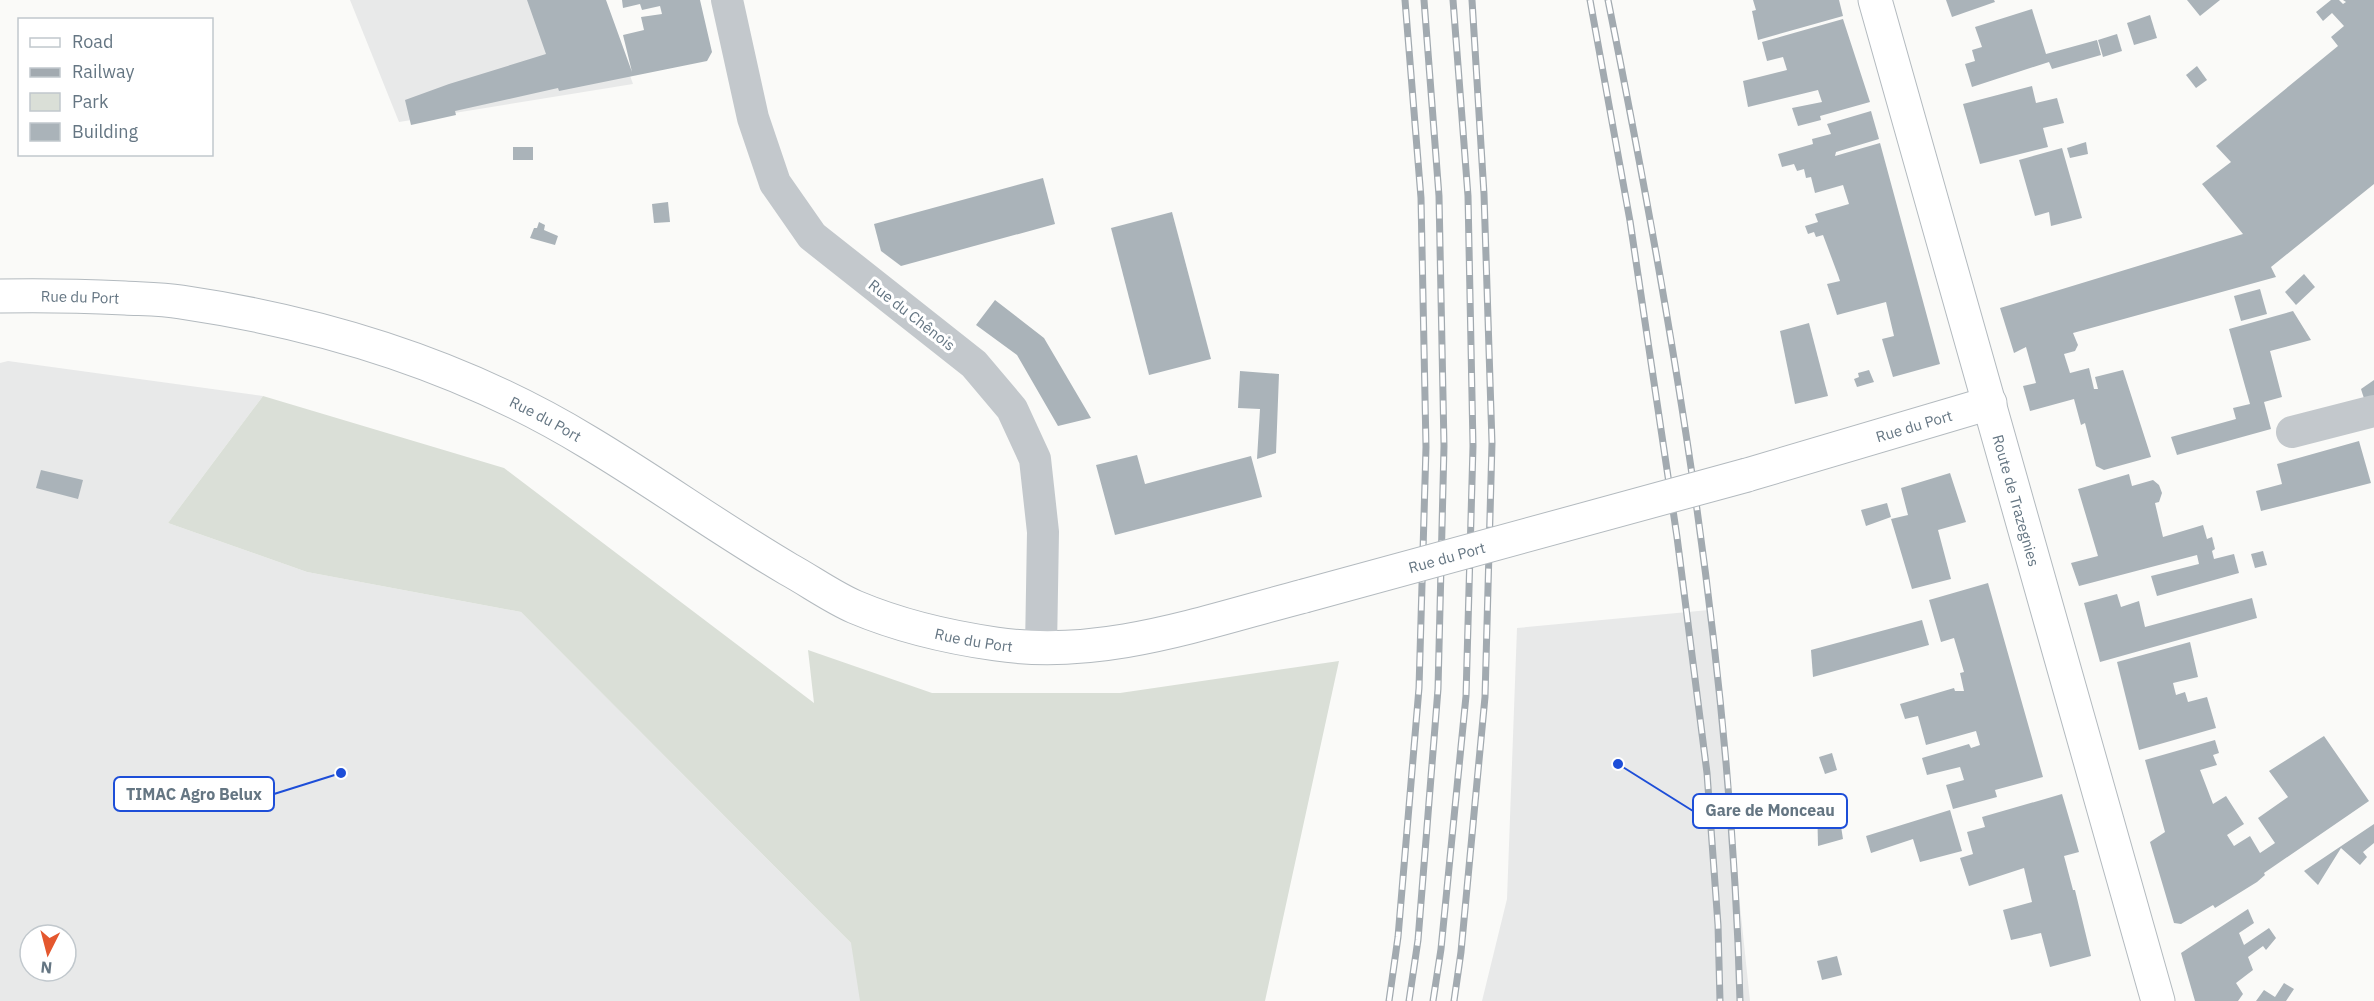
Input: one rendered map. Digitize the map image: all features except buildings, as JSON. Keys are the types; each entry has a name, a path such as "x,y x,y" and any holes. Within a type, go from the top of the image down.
{"main road":[{"name":"Route de Trazegnies","path":"1875,0 2158,1001"},
{"name":"Rue du Port","path":"0,296 57,294 179,301 302,325 405,356 507,397 587,441 761,553 851,605 904,626 952,637 999,645 1041,648 1087,646 1136,640 1747,475 1990,403"}],"street":[{"name":"Rue du Chênois","path":"727,0 753,118 775,183 812,236 974,364 1012,409 1035,459 1043,532 1041,648"},
{"path":"2292,432 2374,411"}],"shaded area":[{"path":"350,0 603,0 633,84 399,122"},
{"path":"8,361 263,396 168,523 307,572 521,612 859,951 866,1001 0,1001 0,363"},
{"path":"1709,610 1750,1001 1482,1001 1507,899 1517,628"}],"green space":[{"path":"263,396 504,468 814,703 808,650 932,693 1120,693 1339,661 1265,1001 860,1001 851,943 521,612 307,572 168,523"}],"railway":[{"path":"1389,1001 1398,937 1419,688 1426,447 1421,198 1405,0"},
{"path":"1409,1001 1418,940 1438,689 1444,446 1439,196 1424,0"},
{"path":"1433,1001 1441,949 1466,696 1473,446 1468,196 1453,0"},
{"path":"1454,1001 1461,952 1485,697 1492,443 1484,194 1472,0"},
{"path":"1590,0 1630,221 1677,537 1707,773 1718,925 1720,1001"},
{"path":"1608,0 1676,373 1712,623 1725,749 1740,1001"}],"place":[{"name":"Gare de Monceau","path":"1618,764"},
{"name":"TIMAC Agro Belux","path":"341,773"}]}
